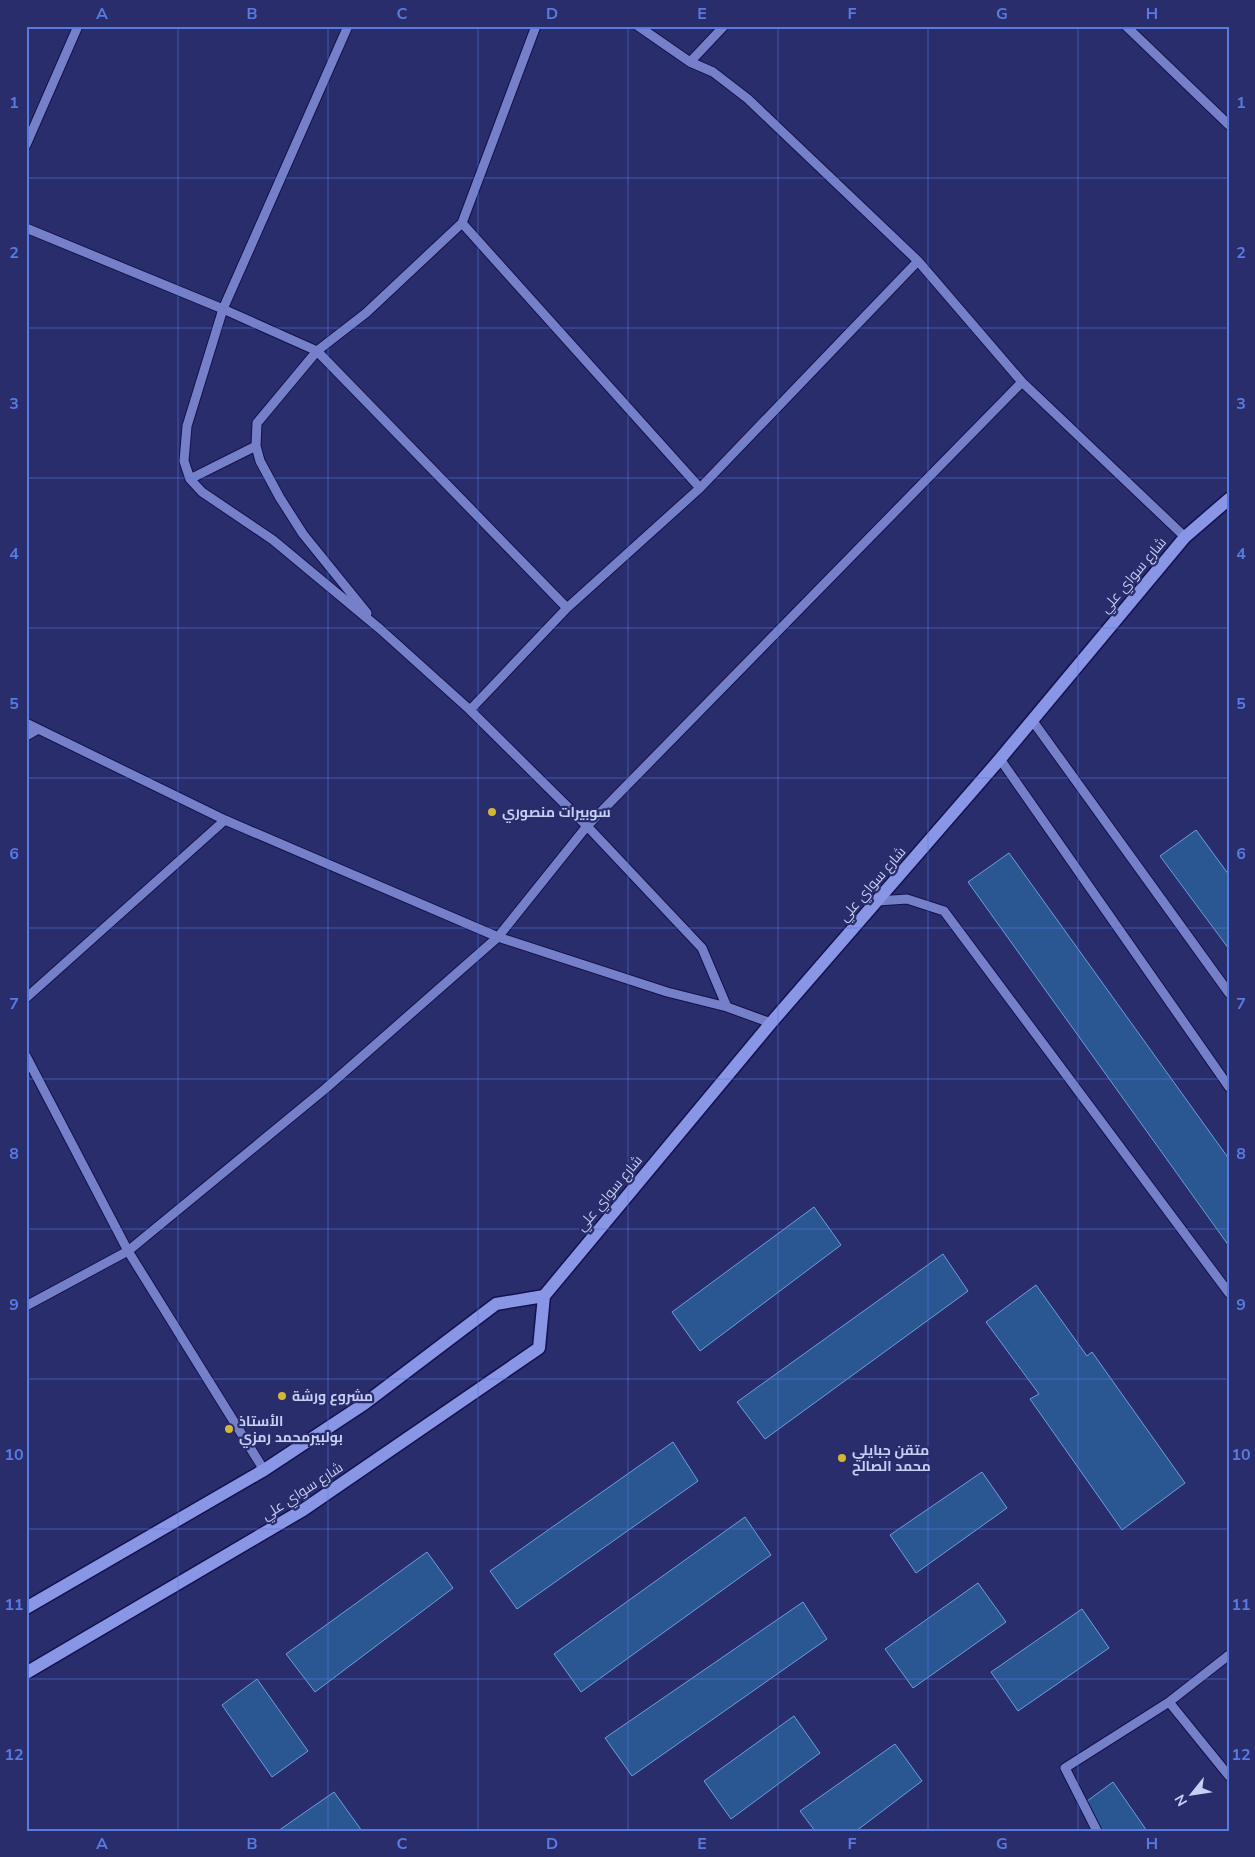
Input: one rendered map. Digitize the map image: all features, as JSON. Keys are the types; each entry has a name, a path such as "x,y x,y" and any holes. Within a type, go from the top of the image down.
{"main road":[{"name":"شارع سواي علي","path":"26,1673 303,1510 539,1348 544,1296 771,1023 1000,758 1185,537 1229,499"},
{"path":"26,1608 264,1470 364,1404 496,1304 544,1296"}],"street":[{"path":"26,145 78,26"},
{"path":"348,26 223,309 187,426 184,462 190,479 202,492 273,540 380,629 470,710 587,826 702,948 727,1007"},
{"path":"380,629 303,534 280,498 260,461 256,446 257,423 317,351 366,313 462,223 536,26"},
{"path":"638,26 690,62 713,72 748,99 918,261 1022,382 1185,537"},
{"path":"690,62 724,26"},
{"path":"1126,26 1229,125"},
{"path":"462,223 700,488"},
{"path":"26,228 223,309 317,351 567,608"},
{"path":"470,710 567,608 700,488 918,261"},
{"path":"26,1306 128,1251 325,1089 498,937 587,826 1022,382"},
{"path":"190,479 256,446"},
{"path":"1032,720 1229,994"},
{"path":"26,723 225,820 498,937 667,992 727,1007 771,1023"},
{"path":"26,736 38,729"},
{"path":"1000,758 1229,1086"},
{"path":"26,998 225,820"},
{"path":"878,901 907,899 944,911 1229,1293"},
{"path":"26,1056 128,1251 264,1470"},
{"path":"1098,1831 1065,1768 1168,1702 1229,1655"},
{"path":"1168,1702 1229,1776"}],"building":[{"path":"1196,830 1229,875 1229,949 1160,856"},
{"path":"1009,853 1229,1159 1229,1246 968,882"},
{"path":"814,1207 841,1245 700,1351 672,1312"},
{"path":"943,1254 968,1291 765,1439 737,1402"},
{"path":"1036,1285 1087,1356 1092,1352 1185,1483 1122,1530 1030,1399 1039,1394 986,1322"},
{"path":"673,1442 698,1481 517,1609 490,1571"},
{"path":"982,1472 1007,1508 916,1573 890,1535"},
{"path":"745,1517 771,1555 581,1692 554,1654"},
{"path":"427,1552 453,1588 315,1692 286,1654"},
{"path":"978,1583 1006,1622 913,1688 885,1649"},
{"path":"803,1602 827,1639 632,1776 605,1738"},
{"path":"1082,1609 1109,1648 1018,1711 991,1672"},
{"path":"257,1679 308,1751 272,1777 222,1705"},
{"path":"794,1716 820,1753 731,1819 704,1781"},
{"path":"895,1744 922,1781 856,1831 815,1831 800,1811"},
{"path":"1113,1782 1147,1831 1095,1831 1079,1807"},
{"path":"334,1792 362,1831 278,1831"}],"place":[{"name":"سوبيرات منصوري","path":"492,812"},
{"name":"مشروع ورشة","path":"282,1396"},
{"name":"الأستاذ بولبيرمحمد رمزي","path":"229,1429"},
{"name":"متقن جبايلي محمد الصالح","path":"842,1458"}]}
